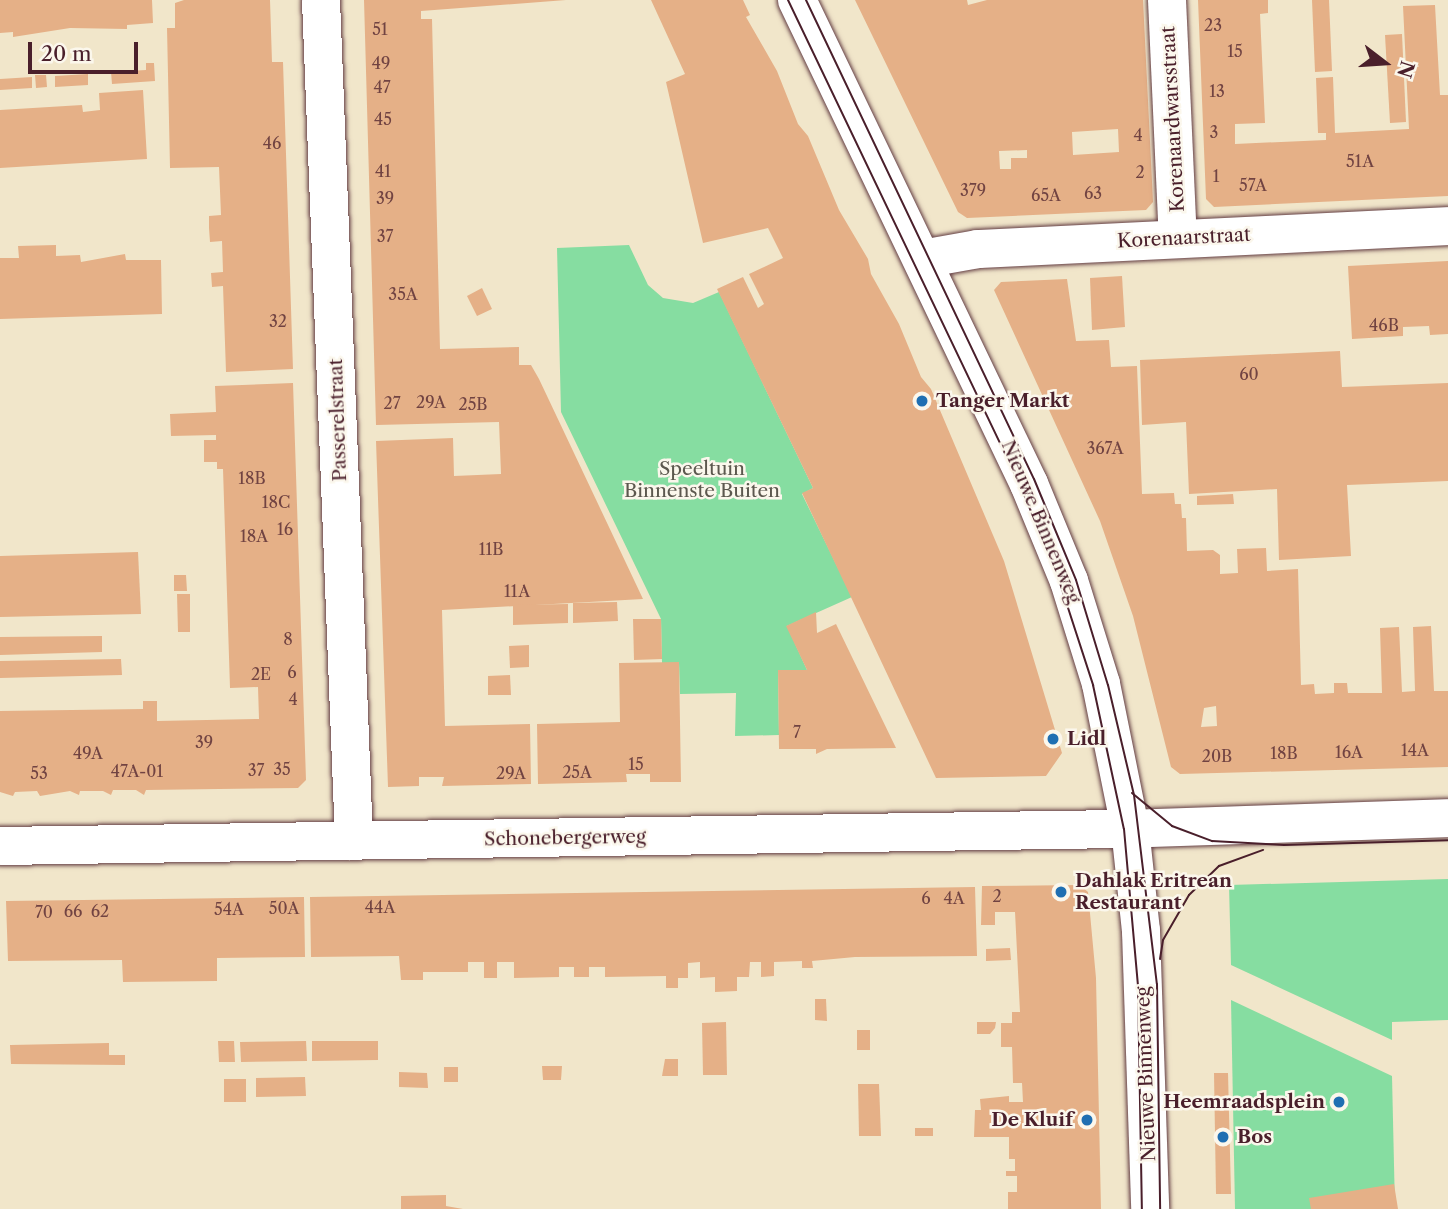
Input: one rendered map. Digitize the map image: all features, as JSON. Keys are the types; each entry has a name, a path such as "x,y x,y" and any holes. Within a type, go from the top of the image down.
{"street":[{"name":"Passerelstraat","path":"321,0 354,841"},
{"name":"Nieuwe Binnenweg","path":"797,0 922,259 1069,581 1101,684 1130,828 1142,944 1150,1209"},
{"name":"Korenaardwarsstraat","path":"1167,0 1178,238"},
{"name":"Korenaarstraat","path":"922,259 978,249 1448,226"},
{"path":"1130,828 1448,818"},
{"name":"Schonebergerweg","path":"0,846 1130,828"}],"green space":[{"name":"Speeltuin Binnenste Buiten","path":"629,245 648,285 663,298 693,303 719,292 813,488 802,494 852,597 787,626 807,670 778,671 779,735 735,736 736,693 680,694 679,663 662,663 661,619 561,412 557,248"},
{"path":"1448,879 1448,1020 1392,1022 1392,1040 1231,965 1229,885"},
{"path":"1231,1000 1392,1076 1395,1209 1235,1209"}],"building":[{"path":"0,0 152,0 153,23 127,25 127,29 70,28 13,37 13,32 0,33"},
{"path":"184,0 270,0 272,62 283,62 293,369 226,372 223,286 212,287 211,273 223,272 222,241 210,242 209,228 209,216 221,215 219,167 170,168 167,28 175,28 175,3"},
{"path":"364,0 566,0 421,11 421,19 432,19 440,349 519,347 519,365 531,365 539,379 643,599 442,610 445,726 530,724 531,784 442,786 444,777 419,777 419,786 388,787 376,441 453,438 454,476 501,474 499,422 376,425"},
{"path":"651,0 743,0 750,15 746,17 777,71 798,124 808,136 839,210 868,259 871,274 899,324 921,377 931,389 1004,561 1062,753 1046,776 936,778 802,493 813,488 717,289 743,277 758,308 764,304 749,274 783,258 768,228 703,243 666,82 685,74"},
{"path":"855,0 967,0 968,5 987,0 1143,0 1153,202 1146,210 967,218 958,212","holes":["1118,129 1119,152 1073,155 1072,132","1027,150 1027,158 1011,158 1011,169 1000,169 999,151"]},
{"path":"1198,0 1268,0 1268,13 1260,14 1265,123 1235,124 1235,144 1326,140 1326,133 1318,133 1316,78 1333,77 1335,133 1409,129 1403,6 1435,5 1440,95 1448,95 1448,196 1214,207 1206,199"},
{"path":"1312,0 1329,0 1332,71 1315,72"},
{"path":"1402,34 1406,122 1390,123 1385,35"},
{"path":"146,63 154,63 155,81 112,84 111,72 146,70"},
{"path":"88,74 88,85 55,87 55,76"},
{"path":"35,75 46,75 47,87 36,88"},
{"path":"32,77 32,88 0,90 0,79"},
{"path":"143,90 147,159 0,168 0,110 82,105 83,112 100,110 99,93"},
{"path":"56,245 56,256 80,255 81,262 125,254 126,260 161,260 162,314 0,319 0,258 19,258 18,246"},
{"path":"1448,261 1448,334 1430,335 1429,326 1403,327 1403,336 1352,339 1348,266"},
{"path":"1122,276 1125,327 1092,330 1090,278"},
{"path":"1067,279 1076,341 1109,340 1111,367 1137,366 1142,494 1174,493 1175,504 1181,504 1182,518 1186,518 1187,551 1213,550 1220,555 1220,574 1238,573 1237,549 1266,548 1267,571 1298,569 1301,685 1314,684 1315,694 1334,693 1334,683 1347,683 1348,693 1382,693 1380,628 1399,627 1402,692 1415,691 1413,627 1431,626 1434,691 1448,691 1448,767 1180,774 1171,767 1133,616 1100,521 994,290 1001,282","holes":["1216,706 1217,726 1201,727 1204,708"]},
{"path":"482,288 492,309 477,316 467,296"},
{"path":"1340,351 1342,387 1448,383 1448,481 1347,485 1351,556 1279,560 1277,489 1189,494 1186,422 1142,425 1140,360"},
{"path":"293,383 306,780 298,788 146,790 144,795 136,790 113,790 111,795 103,791 80,791 79,795 70,791 40,796 37,791 15,792 13,796 0,792 0,711 143,709 143,701 157,701 157,721 259,719 258,687 230,688 223,469 217,469 217,462 204,462 204,440 216,440 216,435 171,436 170,414 216,412 215,386"},
{"path":"1233,494 1234,504 1197,505 1197,496"},
{"path":"138,552 141,614 0,617 0,556"},
{"path":"174,575 186,575 187,591 174,591"},
{"path":"177,594 190,594 190,632 178,632"},
{"path":"617,602 618,621 573,623 573,603"},
{"path":"568,604 568,623 513,625 513,605"},
{"path":"816,612 817,633 836,624 896,748 827,749 816,754 816,749 779,749 778,670 807,670 786,626"},
{"path":"633,619 661,619 662,659 634,660"},
{"path":"102,636 102,652 0,655 0,637"},
{"path":"529,645 529,667 510,668 509,646"},
{"path":"121,659 122,675 0,678 0,661"},
{"path":"679,662 681,782 650,782 650,774 626,774 627,782 538,784 537,724 620,722 619,663"},
{"path":"510,675 511,695 488,695 488,676"},
{"path":"1080,885 1088,892 1096,978 1101,1209 1008,1209 1008,1192 1017,1192 1017,1176 1006,1176 1006,1171 1015,1171 1015,1159 1009,1159 1009,1137 974,1137 975,1110 981,1110 980,1099 1009,1096 1009,1102 1023,1102 1022,1083 1013,1083 1012,1047 1001,1047 1001,1023 1012,1023 1012,1012 1020,1012 1015,912 995,912 995,925 981,925 982,886"},
{"path":"975,887 977,956 855,957 812,961 813,968 802,968 802,961 774,962 774,976 761,977 761,962 750,962 749,977 737,977 737,991 715,992 715,977 700,978 700,962 688,963 688,978 678,978 678,988 666,988 666,976 605,977 605,967 589,967 589,977 574,977 574,967 559,967 559,977 514,978 514,962 497,962 497,978 484,978 484,962 468,962 468,972 423,972 423,980 401,980 399,956 311,957 310,897"},
{"path":"304,897 305,957 217,958 217,981 123,982 122,960 8,961 6,901"},
{"path":"1010,948 1011,960 986,961 986,949"},
{"path":"815,999 826,999 827,1021 815,1020"},
{"path":"726,1022 727,1075 703,1075 702,1023"},
{"path":"977,1022 996,1022 990,1034 977,1034"},
{"path":"857,1030 870,1030 870,1050 857,1050"},
{"path":"218,1041 234,1041 235,1062 219,1062"},
{"path":"306,1041 307,1061 241,1062 240,1042"},
{"path":"312,1041 378,1041 378,1060 312,1061"},
{"path":"109,1043 109,1055 125,1055 125,1065 11,1064 10,1045"},
{"path":"665,1059 678,1059 678,1076 662,1076"},
{"path":"542,1066 562,1066 561,1080 543,1080"},
{"path":"444,1067 458,1067 458,1082 444,1082"},
{"path":"399,1072 427,1073 428,1088 399,1087"},
{"path":"1214,1073 1228,1073 1231,1194 1216,1194"},
{"path":"305,1077 306,1096 256,1097 256,1078"},
{"path":"224,1079 246,1079 246,1102 224,1102"},
{"path":"858,1084 879,1084 881,1136 859,1136"},
{"path":"915,1128 933,1128 933,1136 915,1136"},
{"path":"1394,1184 1398,1209 1311,1209 1309,1198"},
{"path":"446,1195 446,1206 463,1209 401,1209 401,1196"}],"tram line":[{"path":"788,0 1021,487 1058,577 1093,685 1124,829 1138,987 1142,1209"},
{"path":"806,0 1034,479 1076,580 1108,685 1134,795 1157,984 1160,1209"},
{"path":"1132,793 1172,826 1212,841 1284,845 1448,840"},
{"path":"1160,959 1163,940 1189,895 1219,866 1263,850"}],"place":[{"name":"Tanger Markt","path":"922,401"},
{"name":"Lidl","path":"1053,739"},
{"name":"Dahlak Eritrean Restaurant","path":"1061,892"},
{"name":"Heemraadsplein","path":"1339,1102"},
{"name":"De Kluif","path":"1087,1120"},
{"name":"Bos","path":"1223,1137"}]}
